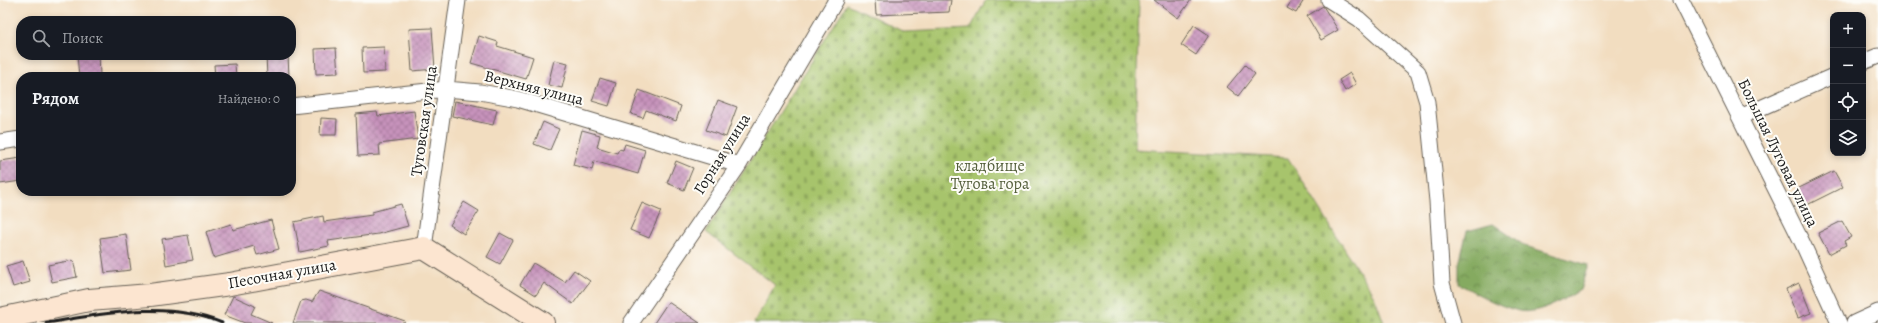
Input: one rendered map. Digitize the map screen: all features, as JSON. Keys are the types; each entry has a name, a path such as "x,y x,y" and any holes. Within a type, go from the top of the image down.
{"street":[{"name":"Туговская улица","path":"424,248 458,0"},
{"name":"Горная улица","path":"631,323 739,165 836,0"},
{"path":"1329,0 1359,19 1418,72 1427,102 1437,201 1442,283 1453,323"},
{"name":"Большая Луговая улица","path":"1681,0 1802,242 1839,323"},
{"path":"1866,61 1878,56"},
{"path":"1740,117 1830,77"},
{"name":"Верхняя улица","path":"296,105 446,89 480,92 518,99 739,165"},
{"path":"0,142 16,140"},
{"path":"424,248 543,323"},
{"name":"Песочная улица","path":"0,319 89,300 150,295 230,284 424,248"},
{"path":"1854,323 1878,312"}],"green space":[{"name":"кладбище Тугова гора","path":"986,0 1139,0 1135,149 1288,158 1375,298 1384,323 754,323 775,285 706,232 847,4 904,32 970,29"},
{"path":"1493,224 1525,246 1588,265 1580,290 1551,305 1526,312 1503,306 1459,284 1459,264 1467,231"}],"building":[{"path":"875,0 951,0 949,12 876,15"},
{"path":"1154,0 1191,0 1178,18"},
{"path":"1292,0 1304,0 1296,13 1287,8"},
{"path":"1323,6 1338,30 1321,40 1307,16"},
{"path":"1194,25 1209,35 1196,55 1181,45"},
{"path":"432,28 435,69 412,71 409,29"},
{"path":"479,36 498,42 497,46 533,57 526,79 471,63"},
{"path":"384,47 385,72 363,73 362,48"},
{"path":"336,48 338,73 316,74 315,49"},
{"path":"77,60 99,60 100,72 79,72"},
{"path":"266,60 288,60 289,72 267,72"},
{"path":"554,60 568,63 562,88 548,85"},
{"path":"235,64 236,72 215,72 214,65"},
{"path":"1245,65 1255,74 1238,96 1227,87"},
{"path":"1350,73 1356,84 1345,91 1339,80"},
{"path":"600,78 616,83 609,106 592,101"},
{"path":"639,90 681,106 676,121 646,110 643,118 631,114"},
{"path":"718,100 737,107 726,137 706,130"},
{"path":"455,101 497,110 493,125 452,116"},
{"path":"414,111 418,139 379,144 380,155 358,156 356,114 377,112 378,116"},
{"path":"321,118 337,119 336,135 320,135"},
{"path":"543,122 559,129 550,150 534,144"},
{"path":"582,130 600,135 597,147 617,153 619,149 623,150 625,144 645,150 638,174 594,161 592,170 573,165"},
{"path":"16,159 16,182 0,184 0,161"},
{"path":"676,161 693,168 684,190 667,183"},
{"path":"1834,171 1843,187 1805,206 1797,189"},
{"path":"464,202 479,211 464,234 450,225"},
{"path":"642,203 661,211 649,238 630,230"},
{"path":"401,204 408,226 378,234 328,241 329,246 300,252 294,222 323,216 324,222 372,215 372,212"},
{"path":"271,220 279,249 257,255 254,246 214,258 206,232 231,224 233,230"},
{"path":"1842,221 1851,237 1844,241 1846,245 1829,254 1818,233"},
{"path":"500,233 513,240 500,264 487,257"},
{"path":"126,234 131,270 105,273 100,238"},
{"path":"188,235 193,260 166,265 162,239"},
{"path":"73,260 77,277 52,282 48,265"},
{"path":"23,261 30,282 13,287 6,266"},
{"path":"533,263 565,282 574,270 590,281 573,304 544,283 536,295 520,285"},
{"path":"1799,283 1811,313 1798,318 1786,289"},
{"path":"319,291 405,321 404,323 293,323 301,301 306,300 312,302"},
{"path":"233,296 255,306 251,314 272,323 245,323 224,315"},
{"path":"668,302 700,323 654,323"}],"railway":[{"path":"46,323 134,311 179,312 201,316 222,323"}]}
